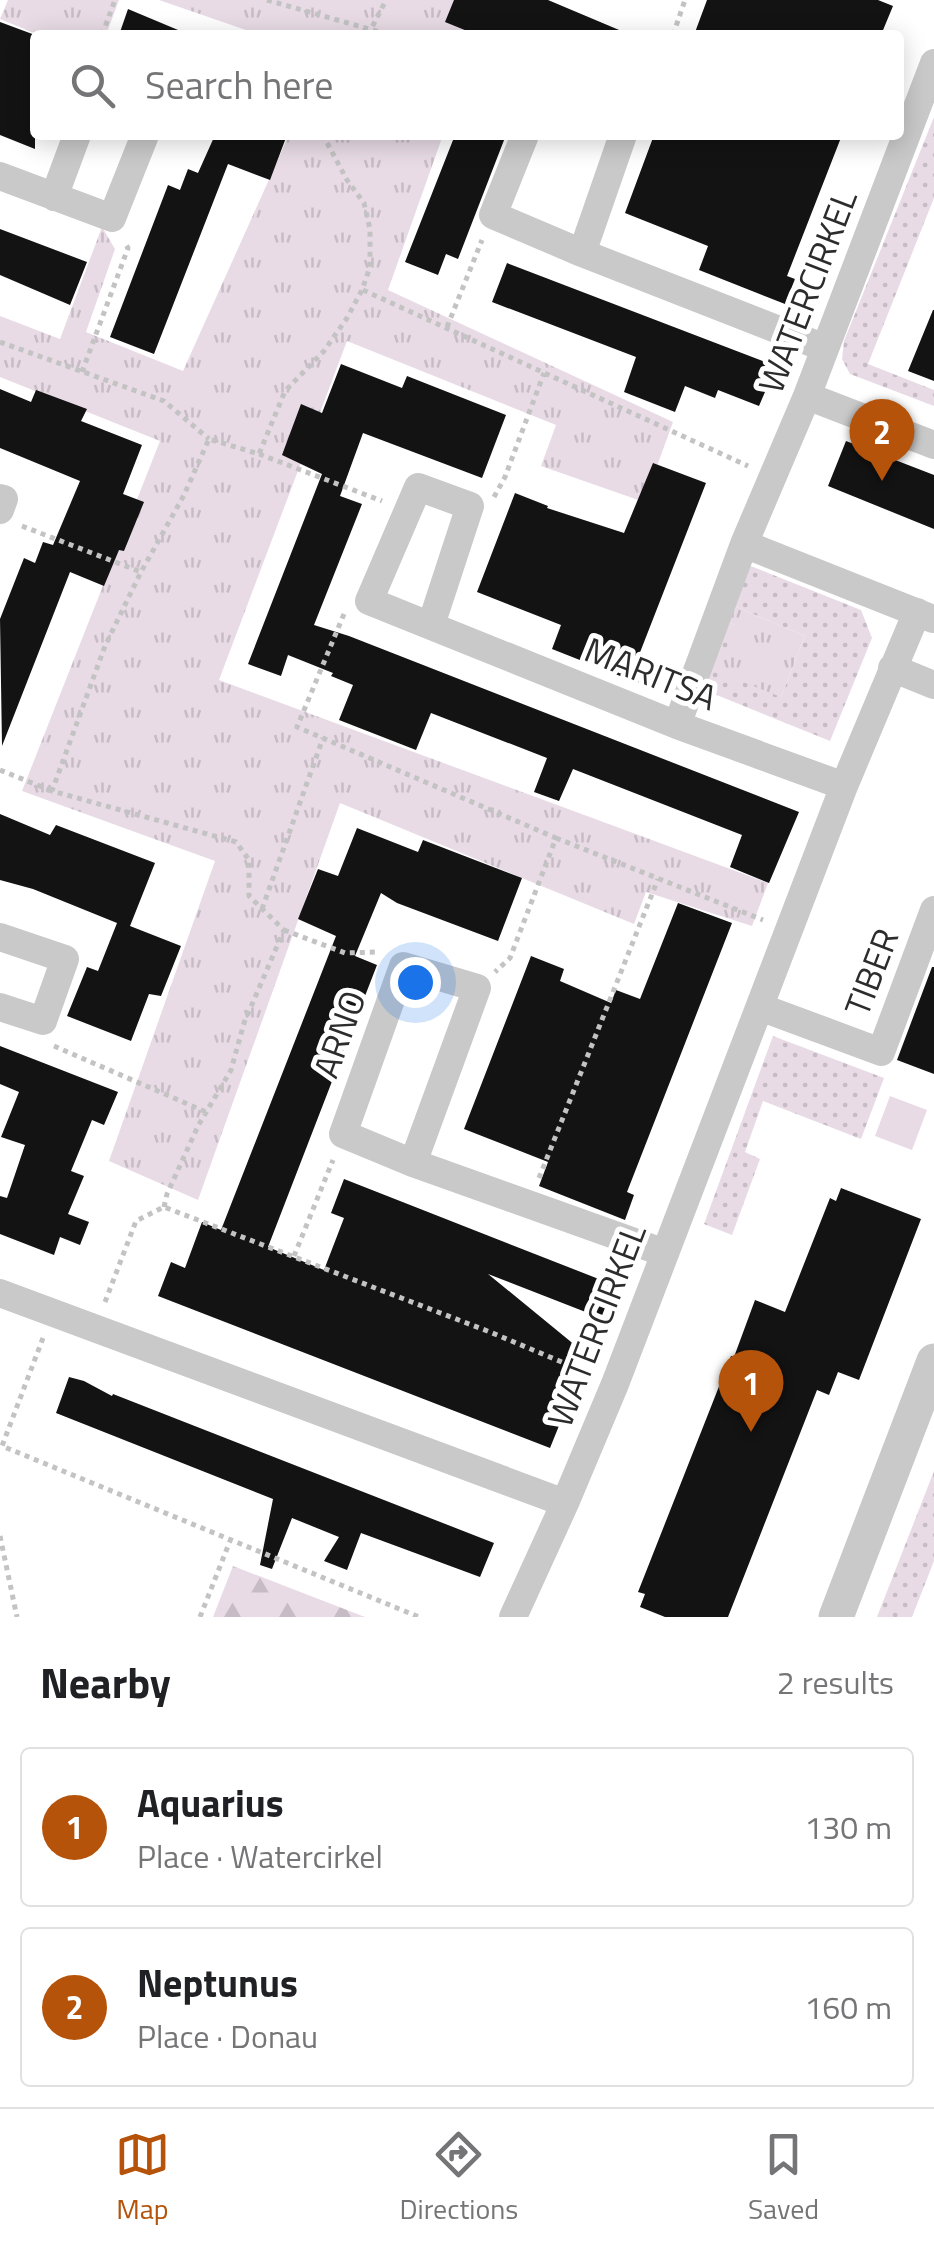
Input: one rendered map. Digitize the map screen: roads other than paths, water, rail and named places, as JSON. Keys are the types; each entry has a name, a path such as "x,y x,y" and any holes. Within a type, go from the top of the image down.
{"street":[{"name":"WATERCIRKEL","path":"677,724 934,63"},
{"path":"54,196 75,140"},
{"path":"0,176 112,218 143,140"},
{"path":"523,140 493,214 825,348"},
{"path":"582,252 621,140"},
{"path":"807,396 934,445"},
{"name":"MARITSA","path":"431,625 470,506 418,487 369,601 844,786"},
{"path":"0,498 4,499 7,516"},
{"name":"WATERCIRKEL","path":"513,1617 615,1384 892,668 925,616 744,544"},
{"path":"892,668 934,685"},
{"name":"TIBER","path":"760,1007 880,1052 934,910"},
{"path":"0,937 64,959 43,1022 0,1007"},
{"name":"ARNO","path":"414,1163 477,988 403,966 343,1134 414,1163 665,1253"},
{"path":"0,1294 565,1503"},
{"path":"836,1617 934,1362"}],"place":[{"name":"Neptunus","path":"882,481"},
{"name":"Aquarius","path":"751,1432"}]}
